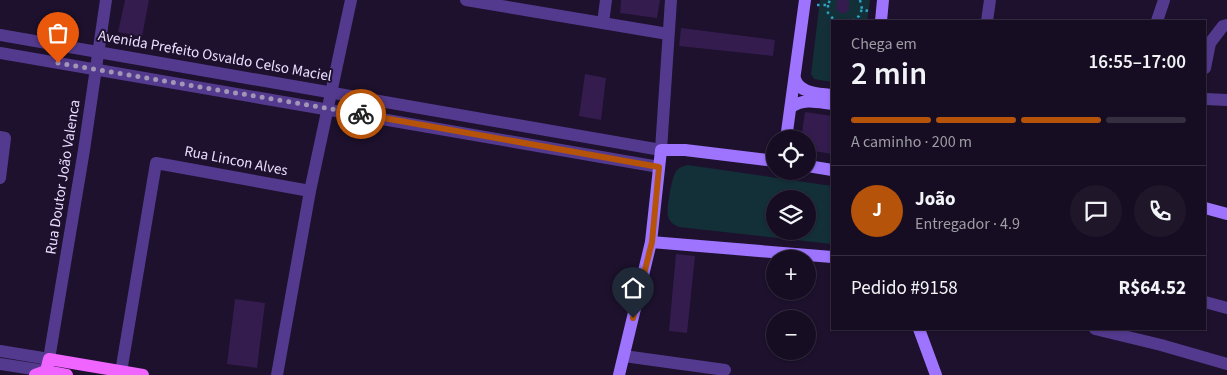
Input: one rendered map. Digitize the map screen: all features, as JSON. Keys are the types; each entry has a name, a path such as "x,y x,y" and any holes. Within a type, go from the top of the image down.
{"main road":[{"path":"876,17 883,0"},
{"path":"787,130 795,79 811,2"},
{"path":"795,79 798,86 807,91 831,95"},
{"path":"791,107 797,103 809,101 831,104"},
{"path":"619,375 652,242 661,150 685,150 766,160"},
{"path":"816,167 831,170"},
{"path":"1206,208 1227,214"},
{"path":"652,242 831,257"},
{"path":"919,330 936,375"},
{"path":"43,368 143,375"},
{"path":"43,368 67,375"}],"street":[{"name":"Rua Doutor João Valenca","path":"43,368 96,70 106,0"},
{"path":"277,375 310,191 351,0"},
{"path":"466,0 668,34"},
{"path":"603,23 606,0"},
{"path":"661,150 669,44 668,34 672,0"},
{"path":"987,20 990,0"},
{"path":"1157,20 1164,0"},
{"path":"1206,63 1210,44 1223,26 1227,25"},
{"name":"Avenida Prefeito Osvaldo Celso Maciel","path":"0,35 661,150"},
{"path":"0,53 328,108 659,167"},
{"path":"1206,99 1227,100"},
{"path":"0,137 5,138 0,178"},
{"name":"Rua Lincon Alves","path":"121,372 156,163 310,191"},
{"path":"1206,302 1227,308"},
{"path":"1099,330 1227,364"},
{"path":"0,351 43,368"},
{"path":"624,356 725,370"},
{"path":"0,364 43,368"}],"path":[{"path":"830,0 828,13 834,20"},
{"path":"853,20 859,16 862,9 860,0"},
{"path":"811,2 828,5"},
{"path":"862,9 876,17"}],"shaded area":[{"path":"820,0 870,0 867,20 831,20 831,82 814,79 811,74"},
{"path":"688,165 766,176 766,180 791,180 831,186 831,244 796,240 816,240 816,190 766,190 766,237 679,227 671,222 668,216 670,192 677,170"}],"building":[{"path":"125,0 149,0 142,37 118,32"},
{"path":"621,0 660,0 657,18 620,13"},
{"path":"837,0 849,0 849,10 844,14 836,9"},
{"path":"681,28 775,40 773,56 679,46"},
{"path":"585,74 606,78 601,120 579,116"},
{"path":"805,112 831,116 831,154 816,151 816,130 802,130"},
{"path":"676,254 695,256 687,333 669,331"},
{"path":"235,299 265,303 257,368 227,364"}],"way so far":[{"path":"58,63 361,114"}],"route":[{"path":"361,114 659,167 652,242 633,318"}]}
